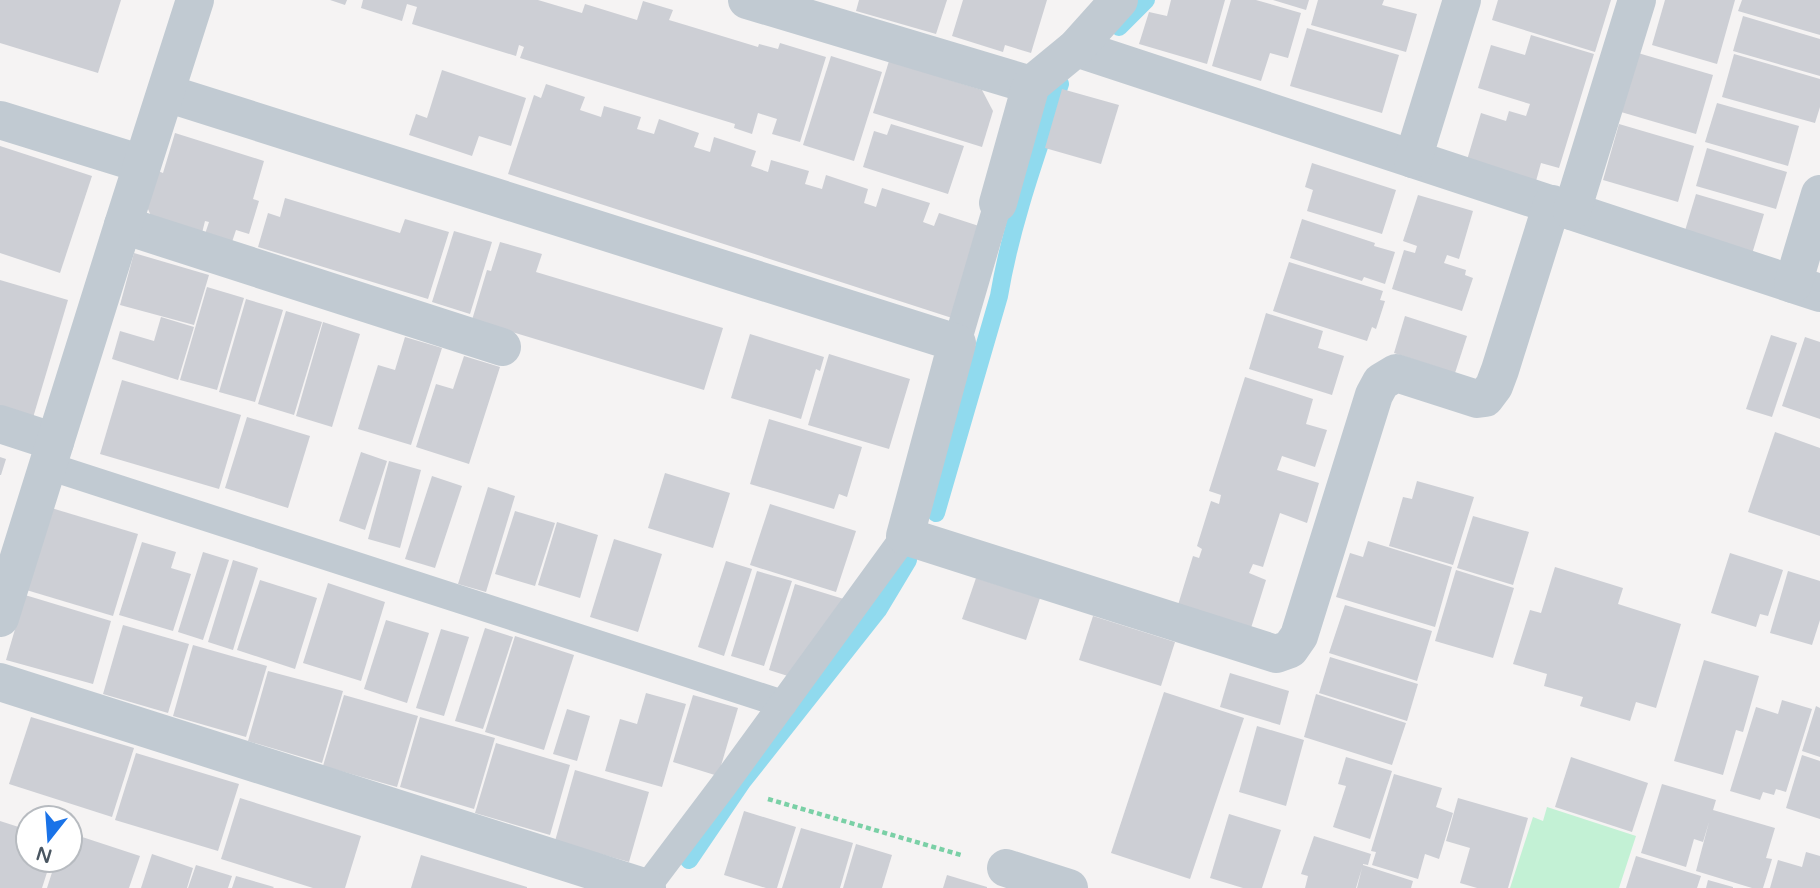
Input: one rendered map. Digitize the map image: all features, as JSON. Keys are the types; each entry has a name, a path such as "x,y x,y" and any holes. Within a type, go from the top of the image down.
{"street":[{"path":"0,618 195,0"},
{"path":"747,0 1031,85"},
{"path":"998,203 1031,85 1076,48 1119,0"},
{"path":"1413,159 1462,0"},
{"path":"166,93 957,343 905,536 1276,654 1290,649 1299,636 1374,395 1381,382 1396,373 1477,398 1485,398 1494,386 1637,0"},
{"path":"1076,48 1806,288 1820,194"},
{"path":"0,120 142,164"},
{"path":"123,225 502,347"},
{"path":"0,424 52,454"},
{"path":"0,682 646,888"},
{"path":"1006,868 1069,888"}],"lane":[{"path":"957,343 998,203"},
{"path":"52,454 783,704"},
{"path":"646,888 905,536"}],"path":[{"path":"723,786 1006,868"}],"green space":[{"path":"1547,807 1636,836 1619,888 1510,888 1533,817 1543,821"}],"building":[{"path":"0,0 121,0 98,73 0,43"},
{"path":"330,0 347,0 345,5"},
{"path":"363,0 538,0 582,13 585,4 637,20 643,1 673,10 669,20 758,47 759,44 778,49 780,43 826,57 800,142 772,134 777,119 758,113 752,134 734,128 735,124 520,58 524,47 519,45 516,56 412,24 417,7 407,4 402,21 361,8"},
{"path":"859,0 947,0 936,34 856,11"},
{"path":"963,0 1047,0 1031,53 1005,45 1003,52 952,36"},
{"path":"1171,0 1225,0 1207,64 1139,44 1149,12 1167,16"},
{"path":"1231,0 1256,0 1301,13 1288,58 1270,53 1261,81 1212,66"},
{"path":"1273,0 1309,0 1306,10"},
{"path":"1318,0 1384,0 1382,5 1417,14 1406,52 1311,25"},
{"path":"1498,0 1611,0 1595,52 1492,20"},
{"path":"1665,0 1735,0 1717,64 1652,45"},
{"path":"1742,0 1820,0 1820,35 1738,11"},
{"path":"1743,16 1820,39 1820,76 1733,51"},
{"path":"1307,28 1399,55 1382,113 1290,86"},
{"path":"1531,35 1594,54 1559,168 1541,163 1536,181 1467,160 1481,113 1506,121 1509,111 1526,116 1530,104 1478,88 1491,45 1525,55"},
{"path":"1638,53 1713,75 1696,134 1621,112"},
{"path":"1734,54 1820,79 1820,107 1815,123 1722,97"},
{"path":"831,56 882,72 854,161 803,145"},
{"path":"889,61 982,90 993,111 982,147 873,113"},
{"path":"442,70 526,98 511,146 479,136 472,156 409,135 416,114 427,118"},
{"path":"546,84 585,97 580,110 601,117 604,106 641,117 637,129 654,134 659,119 699,133 694,147 710,152 714,137 756,151 751,166 768,172 771,160 809,171 805,184 822,189 826,175 868,189 864,203 876,207 882,188 930,203 923,222 934,226 939,213 982,227 952,318 508,174 534,95 541,98"},
{"path":"1062,89 1119,105 1101,164 1045,148"},
{"path":"1717,103 1799,126 1788,166 1705,142"},
{"path":"891,124 964,146 948,194 863,167 874,131 887,135"},
{"path":"1619,124 1694,146 1678,202 1603,180"},
{"path":"175,133 264,161 253,199 259,201 249,234 236,230 232,242 205,234 209,222 205,221 202,233 152,218 147,207 158,171 163,173"},
{"path":"0,146 92,176 60,273 0,253"},
{"path":"1707,148 1787,172 1776,209 1696,186"},
{"path":"1312,163 1396,190 1382,234 1307,211 1313,190 1305,187"},
{"path":"1696,194 1764,214 1752,254 1684,234"},
{"path":"1418,195 1473,211 1459,259 1447,255 1444,263 1466,270 1465,275 1473,278 1462,311 1392,289 1404,250 1415,253 1417,246 1403,241"},
{"path":"285,198 400,233 405,219 449,232 428,299 258,247 268,213 280,217"},
{"path":"1302,219 1395,252 1385,284 1364,277 1362,281 1290,258"},
{"path":"454,231 492,242 470,314 432,302"},
{"path":"500,242 542,254 536,272 723,328 704,390 472,320 487,270 491,271"},
{"path":"134,253 209,275 194,325 120,305"},
{"path":"1289,262 1383,291 1380,300 1385,301 1376,329 1372,327 1367,341 1273,311"},
{"path":"0,280 68,300 32,421 0,412"},
{"path":"207,287 244,298 217,390 180,380"},
{"path":"246,299 283,310 255,402 219,392"},
{"path":"286,311 322,322 294,415 258,404"},
{"path":"1266,313 1323,331 1318,348 1344,356 1332,395 1249,369"},
{"path":"1405,316 1467,336 1455,373 1394,353"},
{"path":"161,317 194,327 178,380 112,359 120,331 154,341"},
{"path":"323,322 360,334 332,427 296,416"},
{"path":"750,334 824,357 820,371 816,369 801,419 731,398"},
{"path":"1771,335 1797,343 1772,417 1746,409"},
{"path":"405,337 442,348 411,445 358,429 378,365 395,370"},
{"path":"1805,337 1820,342 1820,419 1782,406"},
{"path":"829,354 910,379 889,449 808,425"},
{"path":"464,356 500,367 469,464 416,447 436,384 453,389"},
{"path":"1245,377 1313,399 1306,424 1327,430 1315,467 1282,456 1277,470 1319,483 1307,523 1280,513 1263,567 1253,564 1249,573 1266,580 1251,628 1178,605 1193,556 1199,558 1202,549 1197,546 1211,501 1219,504 1221,495 1209,491"},
{"path":"122,380 241,415 219,489 100,454"},
{"path":"247,417 310,436 288,508 225,488"},
{"path":"769,419 862,447 847,497 839,494 834,509 750,484"},
{"path":"1775,432 1820,448 1820,536 1748,512"},
{"path":"361,452 387,461 365,530 339,521"},
{"path":"0,457 6,459 1,475 0,475"},
{"path":"389,461 421,470 400,548 368,539"},
{"path":"665,473 730,493 713,548 648,528"},
{"path":"432,476 462,486 435,568 405,559"},
{"path":"1417,481 1474,497 1453,565 1389,546 1403,497 1412,499"},
{"path":"488,487 515,496 486,592 458,584"},
{"path":"770,504 856,531 836,592 750,565"},
{"path":"48,507 138,534 113,616 23,589"},
{"path":"515,511 555,523 535,586 495,574"},
{"path":"1473,516 1529,532 1513,585 1457,568"},
{"path":"557,522 598,535 580,598 538,585"},
{"path":"614,539 662,554 638,632 590,617"},
{"path":"1368,541 1452,567 1435,627 1336,597 1350,553 1363,557"},
{"path":"142,542 176,552 171,568 191,574 173,631 119,615"},
{"path":"203,552 229,560 203,640 178,632"},
{"path":"1730,553 1783,570 1768,616 1760,614 1756,627 1711,613"},
{"path":"233,560 258,568 233,650 208,642"},
{"path":"726,561 752,569 724,656 698,647"},
{"path":"1555,567 1623,588 1618,604 1681,624 1656,708 1636,702 1630,721 1580,706 1583,697 1544,686 1547,674 1513,664 1530,610 1541,613"},
{"path":"1456,570 1514,588 1493,658 1435,641"},
{"path":"757,571 792,581 764,666 731,656"},
{"path":"1788,571 1820,581 1820,620 1812,645 1770,633"},
{"path":"976,578 1040,598 1026,640 962,619"},
{"path":"260,580 317,598 295,669 237,650"},
{"path":"328,583 385,602 361,681 303,663"},
{"path":"795,584 847,600 791,677 769,670"},
{"path":"25,595 111,621 93,684 6,660"},
{"path":"1345,605 1432,631 1417,681 1329,653"},
{"path":"1093,616 1175,642 1161,686 1079,660"},
{"path":"386,620 429,633 407,703 364,689"},
{"path":"123,625 189,644 168,713 103,694"},
{"path":"485,628 513,637 483,729 455,721"},
{"path":"441,629 469,637 444,716 416,708"},
{"path":"515,636 574,655 544,750 485,732"},
{"path":"193,645 267,666 246,737 173,716"},
{"path":"1330,657 1418,684 1407,721 1319,693"},
{"path":"1704,660 1759,676 1743,732 1736,730 1723,775 1674,761"},
{"path":"268,671 343,691 322,763 248,741"},
{"path":"1230,673 1289,691 1280,725 1220,707"},
{"path":"1164,692 1244,718 1190,879 1111,853"},
{"path":"646,693 686,704 662,787 605,771 620,719 637,724"},
{"path":"1316,694 1406,723 1392,765 1304,737"},
{"path":"344,695 418,716 397,787 323,766"},
{"path":"693,695 738,708 718,776 673,762"},
{"path":"1782,700 1812,709 1786,792 1776,789 1774,795 1763,792 1760,800 1730,791 1756,707 1778,714"},
{"path":"1816,706 1820,708 1820,757 1802,751"},
{"path":"567,709 590,716 577,761 553,754"},
{"path":"31,717 134,748 112,817 84,808 84,804 71,804 9,784"},
{"path":"420,717 495,738 474,809 400,787"},
{"path":"1257,726 1304,740 1286,806 1239,792"},
{"path":"496,743 570,765 550,835 475,813"},
{"path":"136,753 239,784 218,851 115,820"},
{"path":"1802,755 1820,761 1820,819 1786,808"},
{"path":"1346,757 1392,771 1370,839 1333,827 1346,786 1338,784"},
{"path":"1571,757 1648,783 1632,832 1555,807"},
{"path":"575,770 649,792 629,862 555,841"},
{"path":"1394,774 1442,788 1436,807 1453,813 1439,859 1425,854 1418,879 1372,865 1376,852 1371,851"},
{"path":"1662,784 1716,800 1713,810 1775,828 1766,858 1772,859 1763,888 1752,888 1696,871 1709,822 1703,842 1694,839 1686,867 1641,853"},
{"path":"240,798 361,836 345,888 313,888 221,859"},
{"path":"1458,798 1528,818 1508,888 1477,888 1460,883 1470,848 1446,841"},
{"path":"744,811 796,827 777,888 766,888 724,875"},
{"path":"1229,814 1281,830 1262,888 1243,888 1210,878"},
{"path":"0,821 14,826 14,874 46,874 42,888 0,888"},
{"path":"801,828 853,843 840,888 782,888"},
{"path":"1314,836 1371,854 1368,865 1363,865 1413,881 1411,888 1357,888 1362,868 1356,888 1305,888 1308,876 1301,874"},
{"path":"84,838 140,856 129,888 47,888 52,874 84,874"},
{"path":"856,844 892,855 882,888 843,888"},
{"path":"1806,852 1820,856 1820,888 1770,888 1778,860 1802,867"},
{"path":"152,854 193,868 187,888 141,888"},
{"path":"421,855 527,887 527,888 411,888"},
{"path":"1636,856 1701,876 1697,888 1626,888"},
{"path":"196,865 232,876 228,888 188,888"},
{"path":"947,875 987,887 987,888 943,888"},
{"path":"236,876 274,887 232,888"},
{"path":"1708,880 1733,887 1733,888 1706,888"}],"waterway":[{"path":"1119,27 1146,0"},
{"path":"936,513 999,296 1018,215 1060,84"},
{"path":"689,860 742,782 878,610 908,560"}]}
